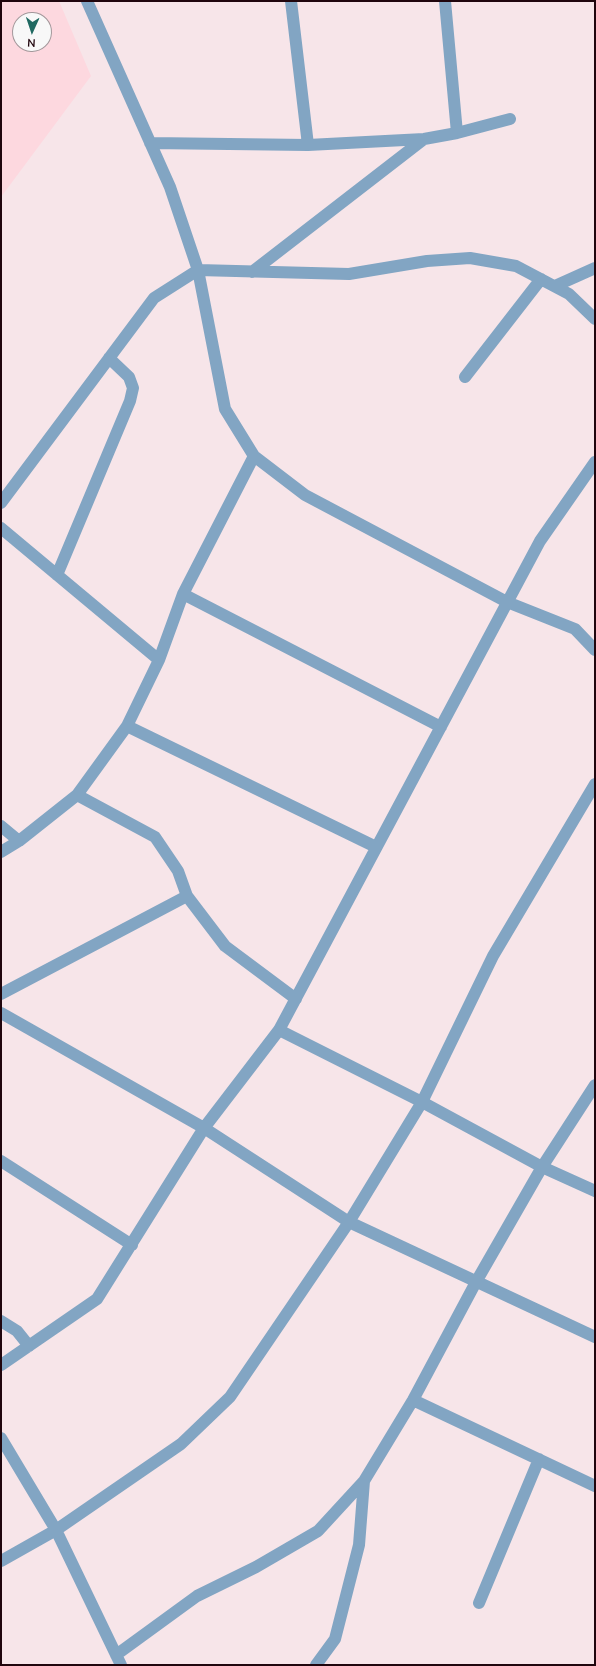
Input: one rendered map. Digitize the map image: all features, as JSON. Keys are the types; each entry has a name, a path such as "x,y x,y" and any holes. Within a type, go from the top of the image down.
{"street":[{"path":"87,1 170,186 198,270 225,409 254,456 304,495 507,602 575,629 595,650"},
{"path":"291,1 308,145"},
{"path":"445,1 457,133"},
{"path":"150,143 308,145 424,139 457,133 510,119"},
{"path":"252,272 424,139"},
{"path":"1,503 154,298 198,270 349,274 426,261 470,258 516,266 569,294 595,319"},
{"path":"555,286 595,268"},
{"path":"465,377 541,279"},
{"path":"57,575 130,401 133,388 129,377 109,358"},
{"path":"1,852 19,841 77,795 127,726 159,660 183,594 254,456"},
{"path":"1,1365 97,1299 204,1128 279,1030 540,541 595,462"},
{"path":"1,528 159,660"},
{"path":"183,594 441,727"},
{"path":"127,726 376,847"},
{"path":"1,1561 56,1530 181,1444 230,1397 349,1222 422,1102 493,956 595,784"},
{"path":"77,795 155,837 178,871 187,896 225,946 296,999"},
{"path":"1,826 19,841"},
{"path":"1,994 187,896"},
{"path":"1,1013 204,1128 349,1222 595,1337"},
{"path":"279,1030 422,1102 542,1167 595,1191"},
{"path":"1,1438 56,1530 118,1660 197,1596 256,1567 318,1531 364,1481 413,1400 476,1282 542,1167 595,1085"},
{"path":"1,1161 132,1245"},
{"path":"1,1320 16,1331 29,1346"},
{"path":"413,1400 595,1486"},
{"path":"479,1603 539,1459"},
{"path":"316,1665 335,1639 359,1545 364,1481"}],"shaded area":[{"path":"1,1 59,1 91,76 1,197"}]}
